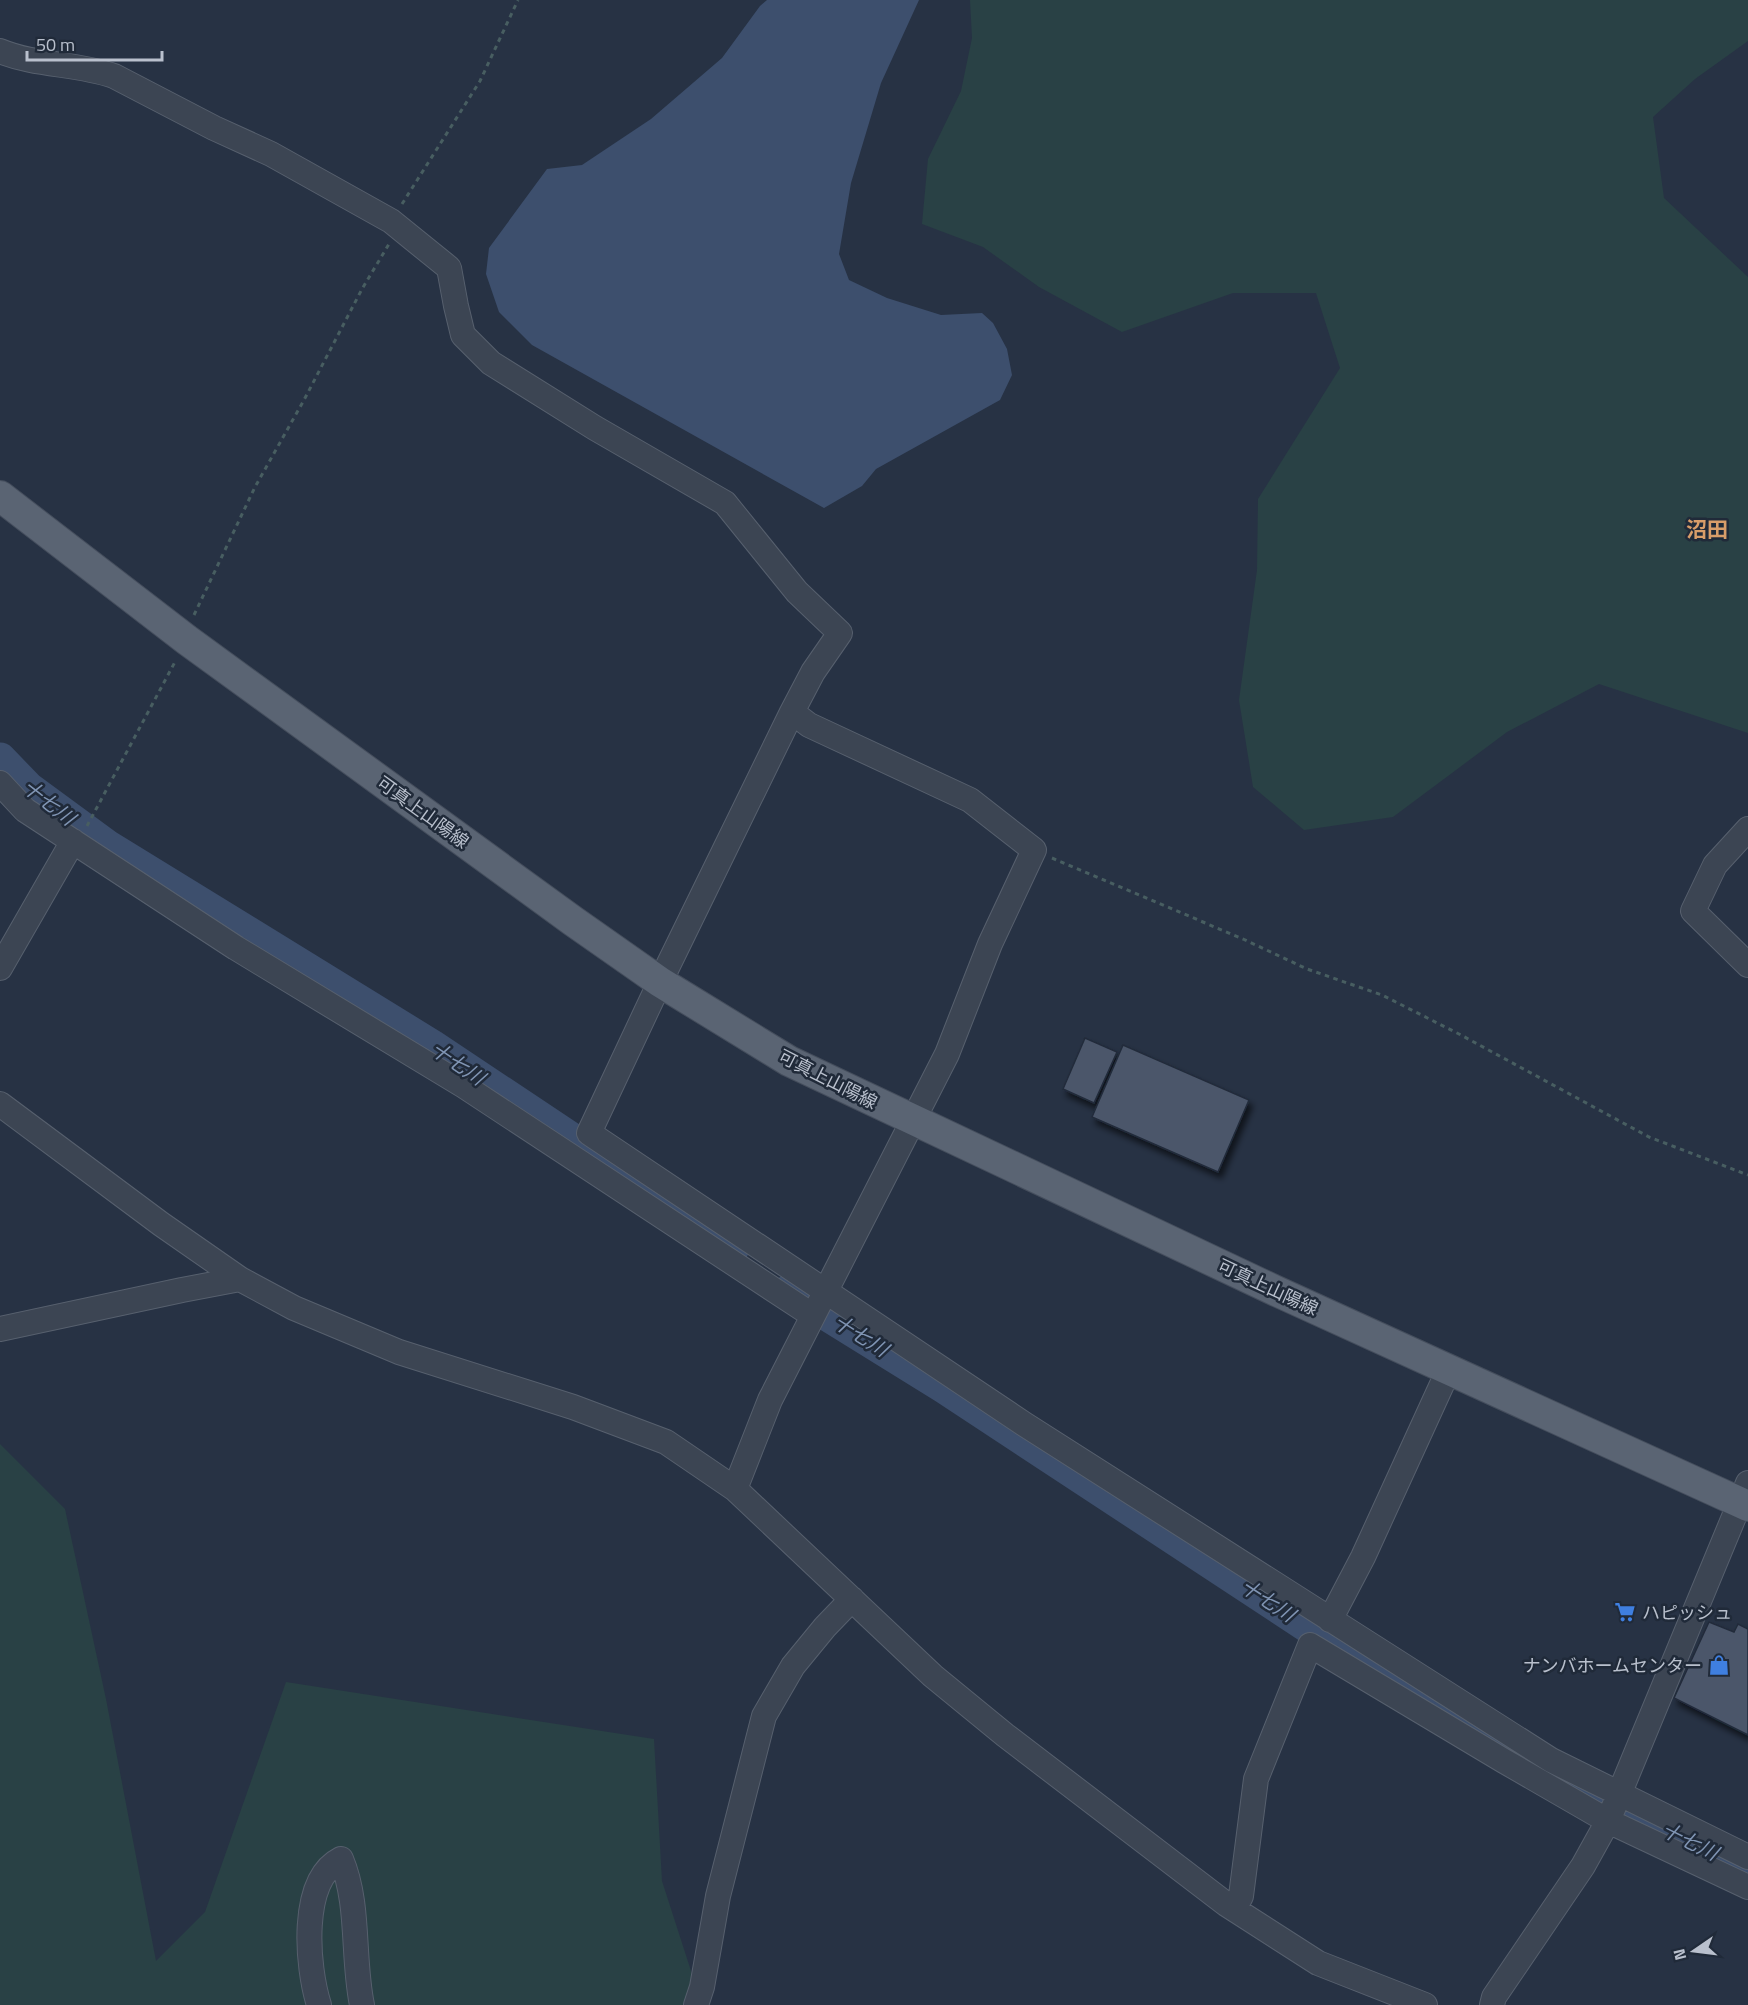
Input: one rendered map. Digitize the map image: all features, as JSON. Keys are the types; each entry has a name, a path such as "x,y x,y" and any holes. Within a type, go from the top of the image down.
{"main road":[{"name":"可真上山陽線","path":"0,496 187,640 660,982 789,1060 1276,1291 1449,1369 1745,1496"}],"street":[{"path":"0,51 14,57 96,70 114,76 214,128 271,154 395,224 450,268 463,335 491,363 595,428 725,503 797,592 840,633 813,672 792,712 589,1133 1024,1424 1551,1760 1748,1857"},
{"path":"735,1489 770,1400 947,1054 990,944 1034,850 970,800 809,726 792,712"},
{"path":"0,783 25,810 80,833 236,948 464,1086 812,1315"},
{"path":"1748,829 1715,865 1693,911 1748,965"},
{"path":"0,968 80,833"},
{"path":"0,1104 161,1224 240,1279 294,1308 399,1352 573,1407 666,1442 735,1489 933,1676 1005,1735 1234,1909 1318,1963 1425,2005"},
{"path":"0,1329 240,1279"},
{"path":"1330,1620 1363,1557 1449,1369"},
{"path":"1492,2005 1494,1997 1583,1866 1608,1821 1745,1496"},
{"path":"696,2005 702,1987 718,1896 764,1716 793,1666 852,1599"},
{"path":"1234,1909 1241,1896 1256,1779 1310,1645 1608,1821 1748,1887"},
{"path":"319,2005 310,1966 310,1924 317,1887 331,1864 341,1859 352,1895 357,1976 362,2005"}],"path":[{"path":"80,833 187,640 195,612 255,488 304,400 395,224 480,81 518,0"},
{"path":"1034,850 1243,939 1307,969 1382,995 1649,1137 1748,1175"}],"green space":[{"path":"970,0 1748,0 1748,41 1695,79 1653,117 1664,198 1748,277 1748,733 1599,684 1507,732 1393,817 1304,830 1253,787 1239,700 1257,570 1258,499 1340,368 1316,293 1233,293 1122,332 1039,287 983,247 922,224 928,159 961,91 972,38"},
{"path":"0,1444 65,1509 106,1699 156,1961 205,1912 286,1682 654,1739 662,1881 702,2005 0,2005"}],"water":[{"path":"767,0 919,0 881,83 851,183 839,254 849,280 887,298 941,315 982,313 993,323 1007,349 1012,375 1000,400 876,469 862,486 824,508 532,345 499,312 486,274 489,248 547,169 582,165 651,119 722,58 760,6"}],"building":[{"path":"1085,1038 1117,1052 1094,1103 1063,1089"},
{"path":"1123,1045 1249,1100 1218,1172 1092,1117"},
{"name":"ナンバホームセンター","path":"1709,1622 1734,1632 1738,1624 1748,1629 1748,1735 1674,1698"}],"waterway":[{"name":"十七川","path":"0,759 28,788 107,846 432,1046 651,1192 732,1250"},
{"name":"十七川","path":"789,1291 944,1387 1333,1643 1527,1760 1625,1811 1748,1870"}],"place":[{"name":"ハピッシュ","path":"1625,1612"},
{"name":"ナンバホームセンター","path":"1719,1665"}],"district":[{"name":"沼田","path":"1707,529"}]}
